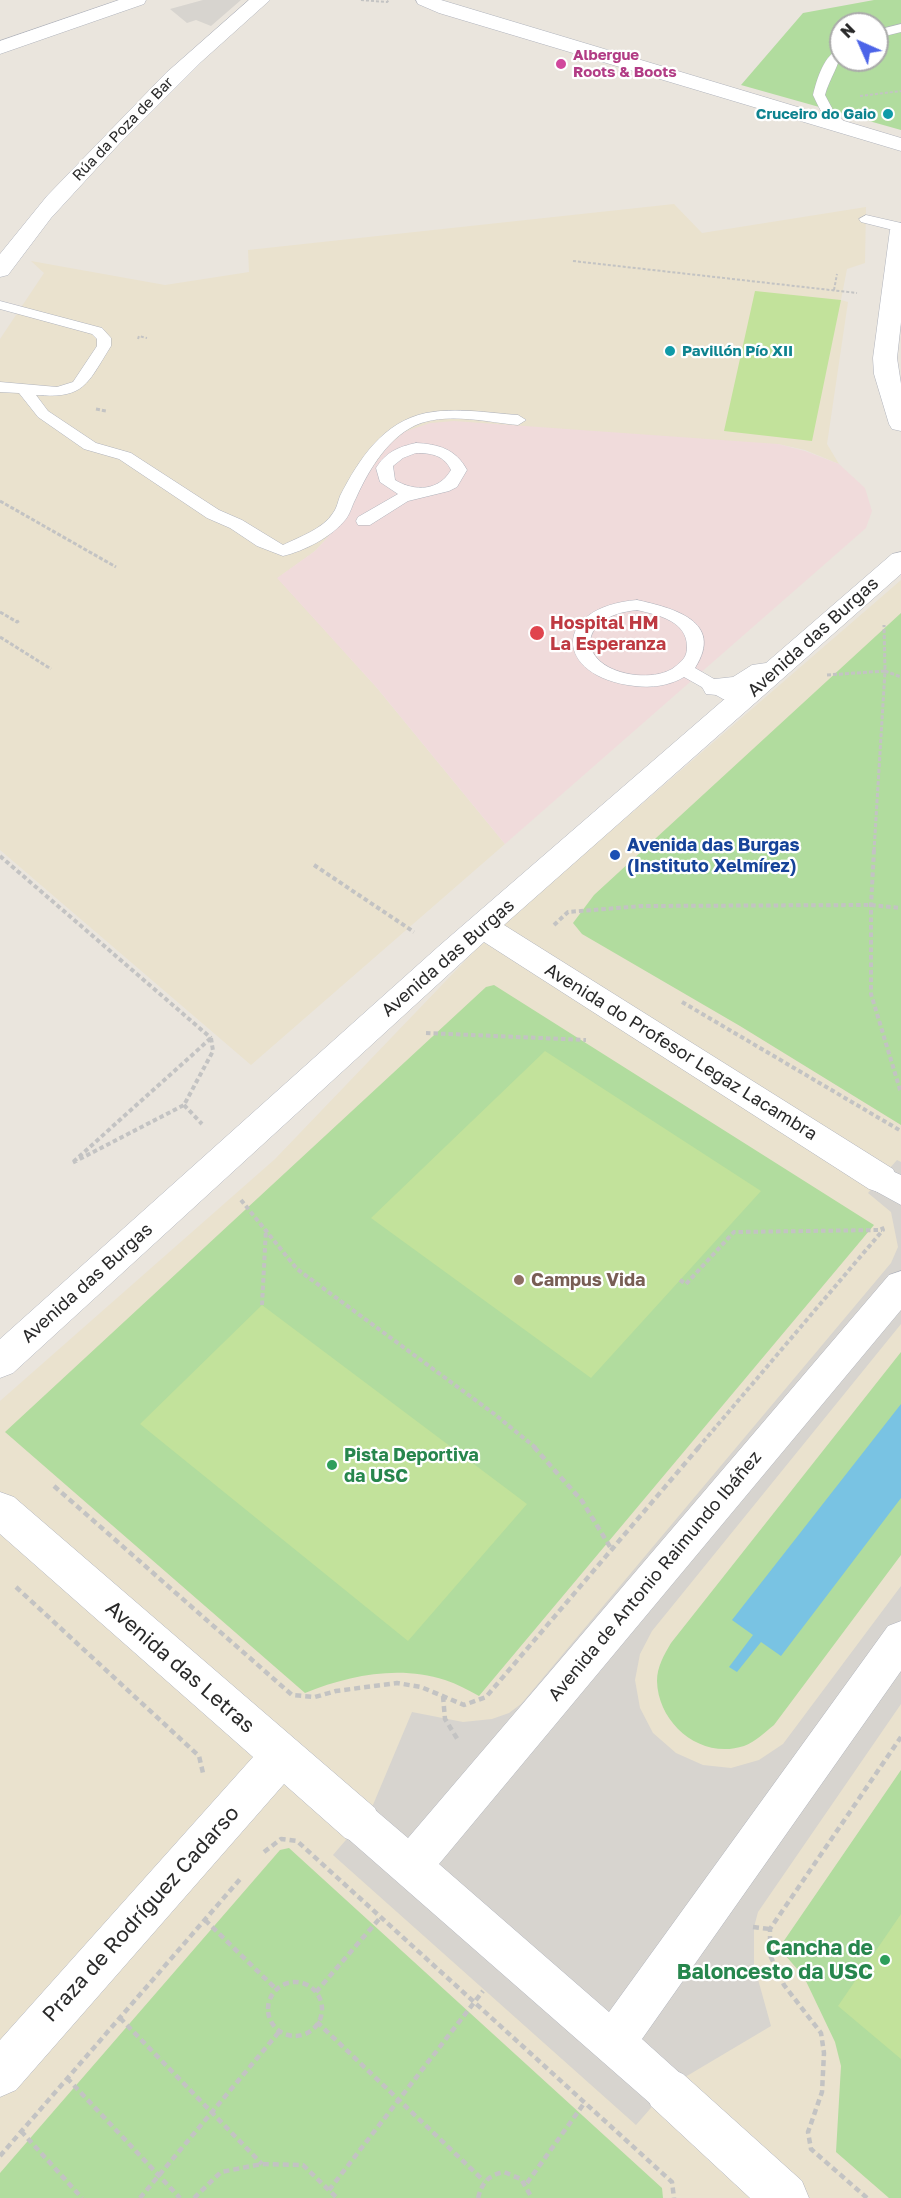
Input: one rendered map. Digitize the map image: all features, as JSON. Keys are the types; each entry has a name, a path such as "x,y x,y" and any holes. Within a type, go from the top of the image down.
{"street":[{"path":"0,48 137,0"},
{"name":"Rúa da Poza de Bar","path":"0,270 24,234 150,98 228,26 261,0"},
{"path":"425,0 446,9 901,145"},
{"path":"901,229 885,358 886,375 901,424"},
{"name":"Avenida das Burgas","path":"0,1362 482,926 735,688 750,681 901,549"},
{"name":"Avenida das Burgas","path":"729,694 901,560"},
{"name":"Avenida do Profesor Legaz Lacambra","path":"482,926 891,1185"},
{"name":"Avenida de Antonio Raimundo Ibáñez","path":"410,1867 901,1285"},
{"name":"Avenida das Letras","path":"0,1510 360,1823"},
{"path":"613,2043 901,1639"},
{"name":"Praza de Rodríguez Cadarso","path":"0,2074 282,1755"},
{"path":"360,1823 667,2090 783,2197"}],"lane":[{"path":"829,66 819,95 828,114 846,130"},
{"path":"866,219 886,222 901,229"},
{"path":"0,305 97,331 104,338 104,346 79,385 58,393 0,387"},
{"path":"25,391 43,414 90,446 125,456 213,514 236,524 263,542 283,551 299,544 339,517 370,459 387,437 406,424 430,417 465,416 518,420"},
{"path":"384,475 396,488 430,493 452,484 459,470 456,462 440,451 416,448 405,451 388,461 364,521 402,498 418,493"},
{"path":"637,605 655,607 672,613 686,622 695,634 699,647 694,659 685,670 669,678 650,682 630,682 611,677 595,668 585,657 580,645 582,632 590,621 602,612 618,607 637,605"},
{"path":"685,670 729,694"}],"path":[{"path":"361,0 387,2 389,0"},
{"path":"863,96 901,91"},
{"path":"573,261 846,292"},
{"path":"834,290 837,274"},
{"path":"0,501 116,567"},
{"path":"0,612 17,622 20,620"},
{"path":"883,619 885,671 871,905 871,994 901,1093"},
{"path":"0,637 51,669"},
{"path":"817,677 885,671 901,677"},
{"path":"0,856 211,1038 213,1051 184,1105 72,1163 211,1038"},
{"path":"314,865 417,934"},
{"path":"552,926 568,912 642,906 871,905 901,908"},
{"path":"420,1033 523,1036 590,1041 581,1034"},
{"path":"235,1192 297,1269 493,1413 542,1453 582,1501 612,1550"},
{"path":"879,1220 883,1230"},
{"path":"262,1305 266,1229"},
{"path":"680,1281 686,1284 734,1232 883,1230"},
{"path":"54,1486 292,1695 315,1697 336,1691 397,1683 421,1687 464,1705 486,1697 883,1230"},
{"path":"9,1581 199,1756 203,1773 200,1783"},
{"path":"867,2198 811,2149 808,2132 822,2092 824,2053 821,2033 784,1985 770,1955 770,1929 901,1737"},
{"path":"259,1857 267,1848 281,1839 297,1841 672,2182 674,2198"},
{"path":"0,2156 244,1875"},
{"path":"316,1992 380,1918"},
{"path":"205,1920 277,1990"},
{"path":"329,2190 511,1955"},
{"path":"297,1981 308,1984 316,1992 321,2007 317,2022 310,2031 299,2037 289,2037 279,2032 271,2024 268,2012 270,2000 286,1983 297,1981"},
{"path":"120,2018 262,2164"},
{"path":"317,2022 484,2181"},
{"path":"140,2198 279,2032"},
{"path":"67,2078 180,2198"},
{"path":"527,2183 585,2102"},
{"path":"21,2131 82,2198"},
{"path":"194,2198 221,2172 262,2164 303,2165 337,2198"},
{"path":"478,2198 484,2181 495,2173 506,2171 517,2175 527,2183 532,2198"}],"shaded area":[{"path":"203,0 241,0 211,26 196,20 187,23 170,9"},
{"path":"674,204 702,233 866,207 865,263 847,269 841,300 848,302 827,444 839,464 805,450 778,444 366,476 349,514 315,551 278,578 377,688 505,844 251,1065 0,850 0,339 44,273 31,261 165,285 249,272 248,250"},
{"name":"Hospital HM La Esperanza","path":"454,421 778,444 839,464 865,488 872,511 866,528 505,844 377,688 277,578 315,551 349,514 366,476 388,446 404,432 430,423"},
{"name":"Campus Vida","path":"901,580 901,2198 0,2198 0,1401 275,1159 486,939"},
{"path":"897,1160 901,1162 901,1324 652,1631 640,1654 635,1680 640,1708 653,1733 676,1753 703,1765 731,1768 759,1760 783,1744 901,1586 901,1704 758,1912 754,1927 754,1965 771,2026 670,2086 636,2125 333,1855 370,1812 412,1712 463,1722 492,1719 509,1713 521,1704 891,1263 898,1247 891,1212 868,1193"}],"green space":[{"path":"874,0 901,0 901,130 741,85 803,13"},
{"path":"755,291 841,300 812,441 724,431"},
{"path":"901,613 901,1125 740,1026 582,934 573,923 594,895"},
{"path":"494,985 874,1225 479,1696 445,1680 410,1673 357,1677 305,1693 5,1432 486,987"},
{"path":"545,1051 761,1191 591,1378 371,1218"},
{"name":"Pista Deportiva da USC","path":"262,1305 527,1504 408,1641 140,1424"},
{"path":"901,1352 901,1555 774,1725 744,1746 728,1749 712,1748 698,1743 674,1724 659,1697 657,1676 666,1652"},
{"path":"901,1770 901,2198 889,2198 836,2152 841,2066 835,2042 804,1977 779,1948"},
{"path":"289,1848 662,2188 663,2198 0,2198 0,2173 280,1850"},
{"name":"Cancha de Baloncesto da USC","path":"901,1914 901,2059 838,2006"}],"water":[{"path":"901,1404 901,1498 781,1656 761,1642 737,1672 729,1667 753,1635 732,1620"}],"place":[{"name":"Albergue Roots & Boots","path":"561,64"},
{"name":"Cruceiro do Gaio","path":"888,114"},
{"name":"Pavillón Pío XII","path":"670,351"},
{"name":"Hospital HM La Esperanza","path":"537,633"},
{"name":"Avenida das Burgas (Instituto Xelmírez)","path":"615,855"},
{"name":"Campus Vida","path":"519,1280"},
{"name":"Pista Deportiva da USC","path":"332,1465"},
{"name":"Cancha de Baloncesto da USC","path":"885,1960"}]}
